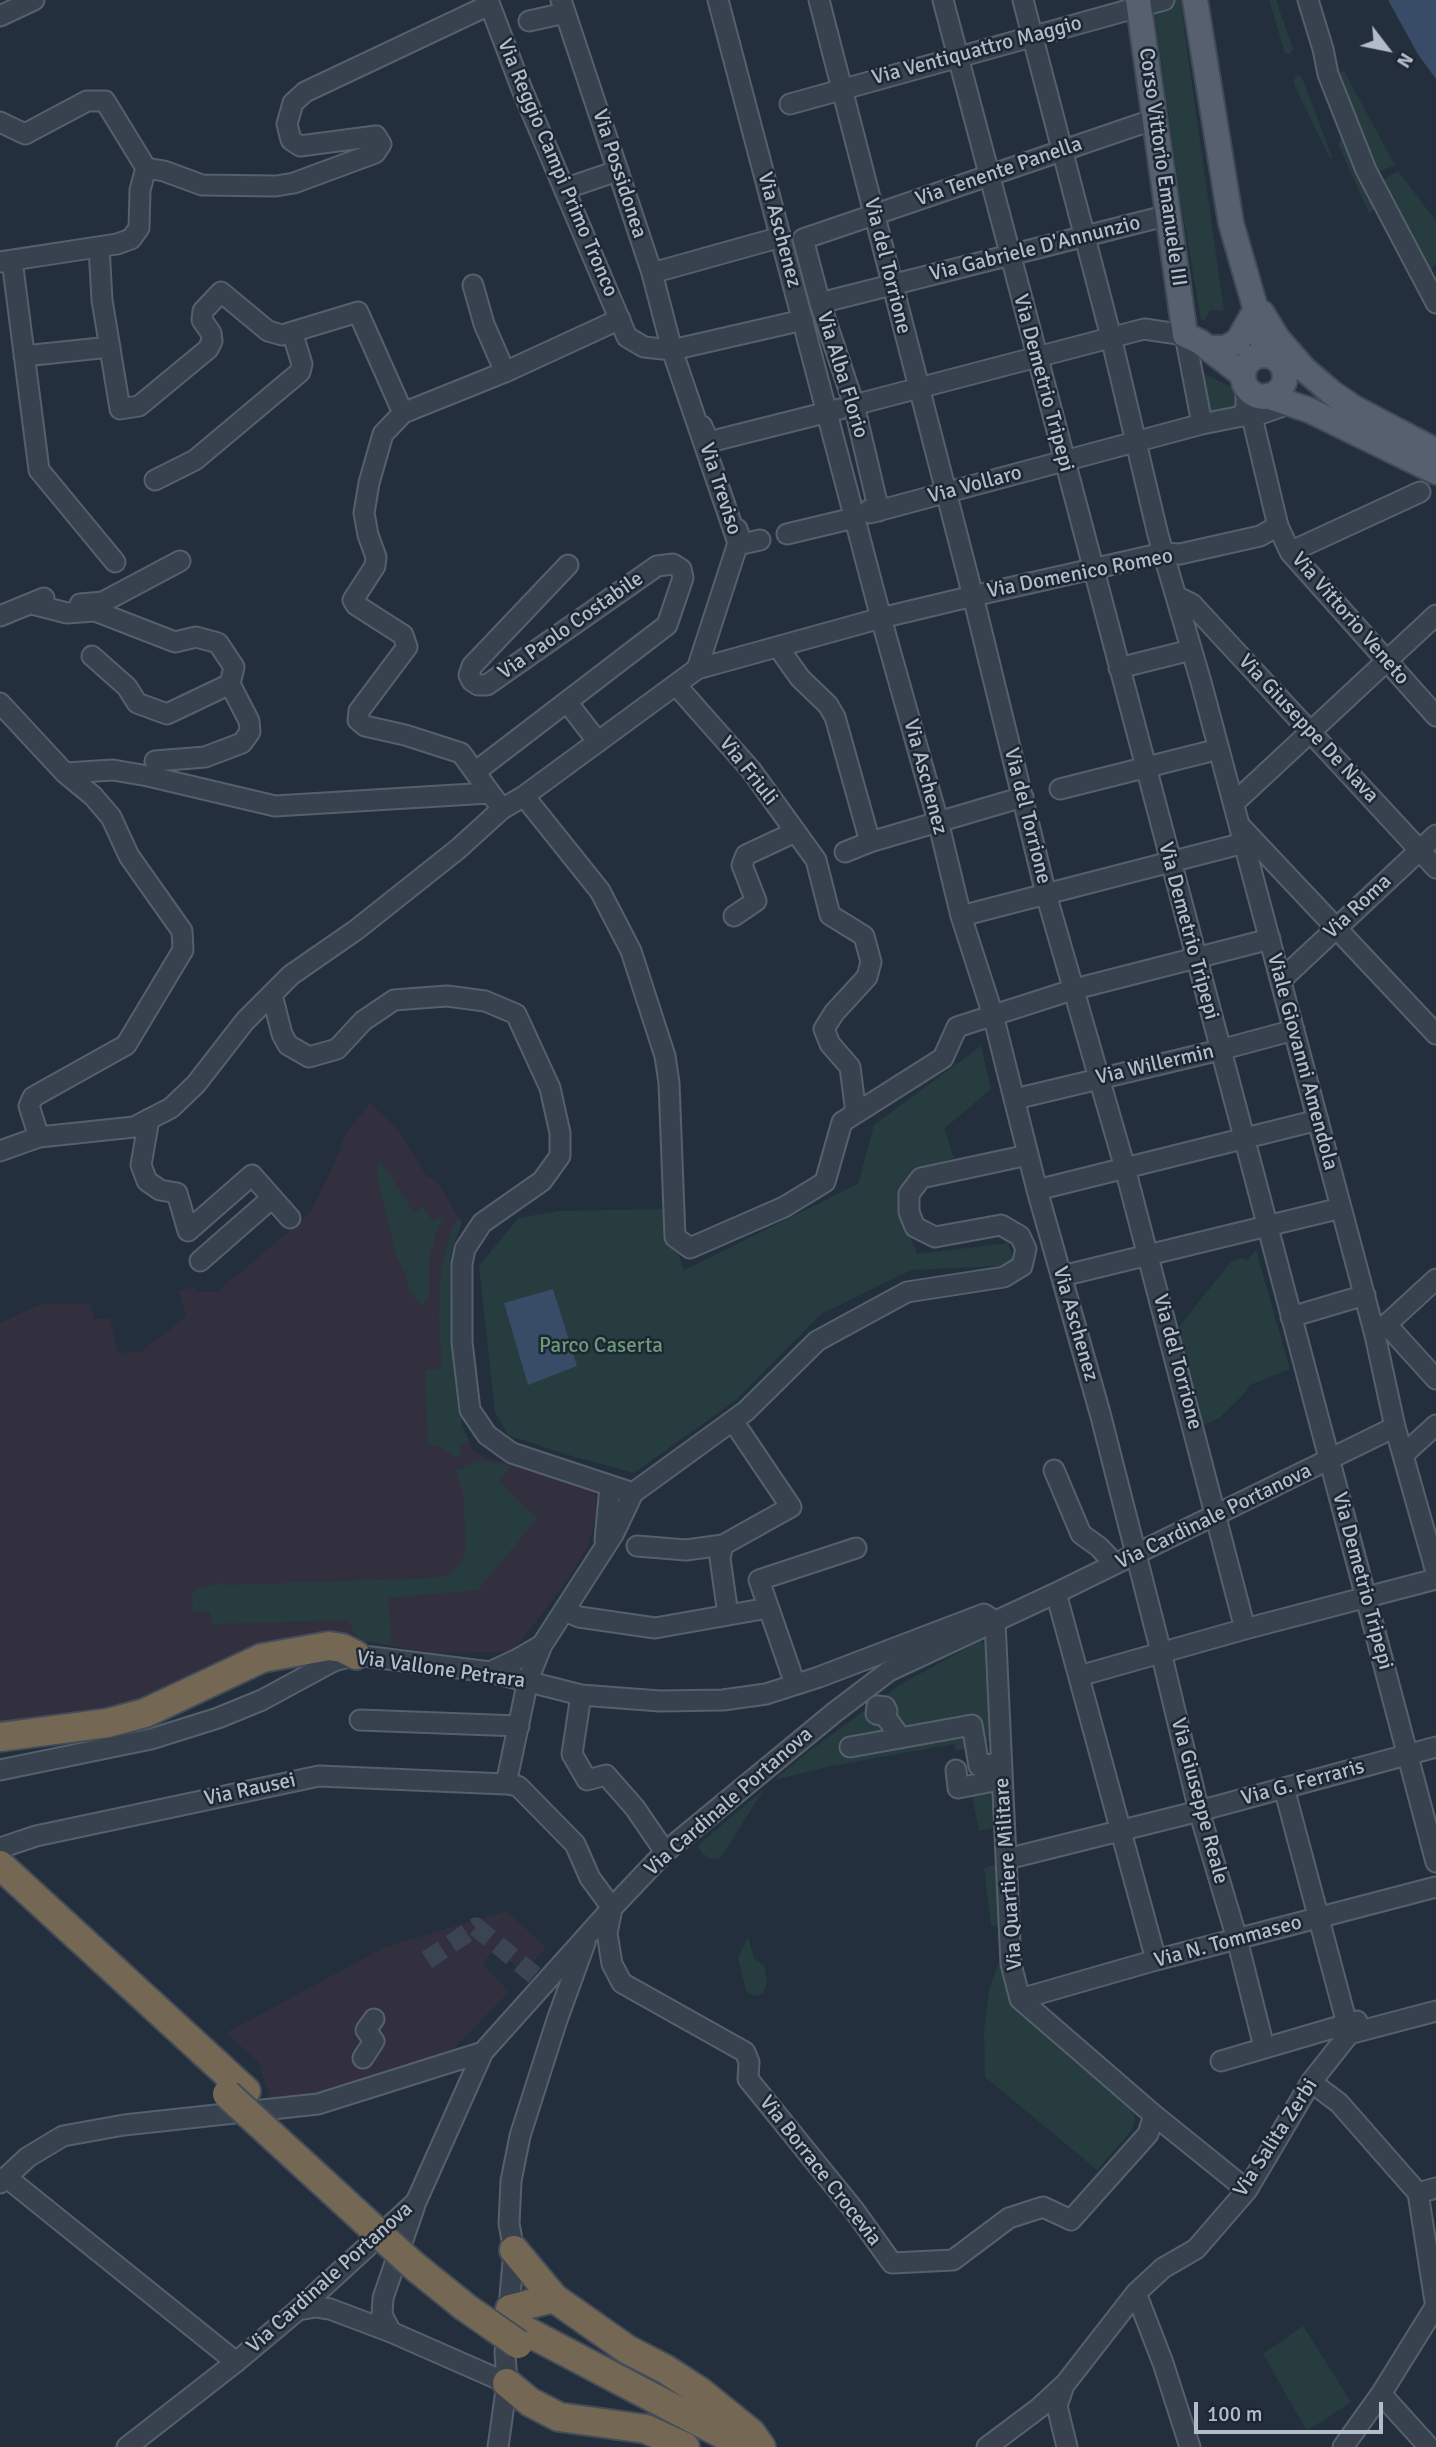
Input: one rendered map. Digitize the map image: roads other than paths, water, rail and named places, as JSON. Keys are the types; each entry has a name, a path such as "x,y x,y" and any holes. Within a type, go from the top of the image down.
{"highway":[{"path":"0,1737 108,1723 145,1713 262,1658 329,1646 342,1648 356,1655"},
{"path":"1,1867 237,2093 413,2245 518,2328 709,2447"},
{"path":"514,2250 554,2298 628,2350 699,2391 751,2433 761,2447"},
{"path":"518,2328 554,2298"},
{"path":"518,2328 747,2447"},
{"path":"507,2383 530,2402 559,2417 646,2429 685,2447"}],"main road":[{"path":"1195,0 1231,223 1265,355"},
{"name":"Corso Vittorio Emanuele III","path":"1139,3 1185,335"},
{"path":"1209,348 1225,348 1238,341 1254,304"},
{"path":"1254,304 1278,339 1294,371"},
{"path":"1185,335 1209,348 1261,390 1309,410 1436,472"},
{"path":"1294,371 1273,394 1261,390 1248,362 1252,358 1265,355 1294,371 1353,408 1436,451"}],"street":[{"path":"0,16 34,0"},
{"name":"Via Aschenez","path":"718,0 803,320 842,409 868,514 881,618 938,821 961,916 993,1015 1037,1190 1136,1554"},
{"name":"Via del Torrione","path":"819,0 973,596 1046,894 1101,1078 1245,1629"},
{"name":"Via Demetrio Tripepi","path":"943,0 1063,462 1436,1862"},
{"name":"Viale Giovanni Amendola","path":"1023,0 1111,337 1163,553 1234,803 1365,1296 1381,1330 1395,1427 1436,1572"},
{"name":"Via Ventiquattro Maggio","path":"790,104 1033,36 1139,3 1164,0"},
{"path":"1308,0 1328,74 1366,170 1436,303"},
{"path":"146,168 164,171 202,185 276,186 294,183 375,153 381,144 376,136 300,146 291,140 287,124 293,103 304,92 489,3"},
{"name":"Via Reggio Campi Primo Tronco","path":"489,3 623,328"},
{"path":"529,21 563,6"},
{"name":"Via Possidonea","path":"563,6 652,272 673,350"},
{"path":"0,122 25,134 87,102 105,101 146,168 140,190 139,228 131,239 99,247 6,261 24,356 39,470 115,562"},
{"name":"Via Tenente Panella","path":"803,239 1155,119"},
{"path":"564,189 617,171"},
{"name":"Via Gabriele D'Annunzio","path":"820,303 1169,215"},
{"path":"652,272 781,237"},
{"name":"Via Alba Florio","path":"803,239 820,303 817,310 868,514"},
{"path":"99,247 102,300 120,409 139,406 208,349 212,341 211,333 202,320 203,312 221,292 268,331 282,335 358,312 403,413"},
{"path":"473,285 484,324 505,372"},
{"path":"502,809 461,753 405,735 365,726 358,717 359,711 407,648 403,635 356,605 354,600 375,566 376,557 364,513 369,483 383,434 403,413 623,328 644,347 673,350 803,320"},
{"path":"709,442 1144,329 1185,335"},
{"path":"155,480 195,460 300,372 302,364 292,332"},
{"name":"Corso Vittorio Emanuele III","path":"1185,335 1202,424"},
{"path":"24,356 110,347"},
{"path":"673,350 709,442 742,544 760,540"},
{"name":"Via Treviso","path":"673,350 738,543 697,669"},
{"path":"1247,416 1246,407 1261,390"},
{"name":"Via Vollaro","path":"787,534 1202,424 1247,416 1261,390"},
{"name":"Via Vittorio Veneto","path":"1247,416 1278,526 1290,552 1436,716"},
{"path":"1290,552 1420,492"},
{"name":"Via Domenico Romeo","path":"697,669 881,618 973,596 1163,553 1180,554 1229,544 1260,536 1278,526"},
{"path":"0,616 49,596 82,605 103,602 180,561"},
{"name":"Via Paolo Costabile","path":"475,772 667,625 683,578 681,569 673,564 657,566 487,685 478,685 472,681 469,675 472,666 568,565"},
{"name":"Via Giuseppe De Nava","path":"1176,596 1192,604 1436,868"},
{"path":"32,604 67,613 95,611 175,642 196,637 218,643 234,667 230,684 249,721 250,732 242,743 205,757 155,761"},
{"path":"1234,803 1436,615"},
{"path":"778,647 800,678 828,705 835,717 870,842"},
{"path":"1119,668 1191,650"},
{"path":"92,656 127,687 137,703 167,714 230,684"},
{"path":"0,1151 39,1137 134,1127 171,1108 196,1084 245,1021 291,975 356,930 458,849 502,809 524,796 697,669"},
{"name":"Via Friuli","path":"676,685 751,769 816,860 830,915 864,936 871,962 867,977 834,1013 824,1029 830,1044 850,1067 856,1113"},
{"path":"567,702 598,742"},
{"path":"0,703 65,773 93,796 111,817 128,856 182,931 183,950 126,1045 33,1097 29,1106 39,1137"},
{"path":"1060,789 1219,749"},
{"path":"65,773 113,770 275,806 489,793"},
{"path":"524,796 600,891 635,962 665,1056 669,1083 675,1237 691,1248 784,1207 825,1182 842,1122 943,1058 957,1027 1074,989 1270,939"},
{"path":"845,852 870,842 1023,797"},
{"path":"734,916 756,901 741,865 746,855 795,832"},
{"path":"961,916 1170,863 1242,834 1337,928 1436,1034"},
{"name":"Via Roma","path":"1281,980 1436,835"},
{"path":"272,995 282,1034 288,1045 309,1056 337,1049 363,1021 394,1000 447,996 485,1001 516,1014 550,1088 560,1133 560,1156 542,1181 482,1223 465,1249 462,1264 462,1342 470,1410 487,1435 512,1453 633,1493"},
{"name":"Via Willermin","path":"1015,1099 1220,1051 1294,1030"},
{"path":"149,1119 141,1165 147,1181 160,1190 177,1193 188,1231 252,1175 290,1219"},
{"path":"1037,1190 1318,1120"},
{"path":"612,1908 590,1878 575,1844 518,1786 506,1784 528,1680 542,1645 603,1552 633,1493 733,1422 817,1341 906,1292 1004,1277 1022,1266 1026,1249 1020,1236 1001,1225 935,1237 915,1227 909,1212 909,1194 921,1178 1028,1155"},
{"path":"201,1261 272,1198"},
{"path":"1062,1276 1341,1208"},
{"path":"1436,1279 1381,1330 1436,1379"},
{"path":"1291,1317 1365,1296"},
{"path":"637,1546 686,1550 723,1545 791,1507 733,1422"},
{"path":"1403,1455 1436,1425"},
{"name":"Via Cardinale Portanova","path":"127,2447 298,2310 416,2202 484,2052 665,1852 835,1712 889,1671 1056,1593 1395,1427"},
{"path":"1054,1469 1081,1534 1099,1547 1115,1564"},
{"path":"603,1552 610,1486"},
{"path":"723,1545 720,1558 728,1615"},
{"path":"794,1684 759,1580 856,1548"},
{"name":"Via Giuseppe Reale","path":"1136,1554 1199,1811 1237,1939 1264,2047"},
{"path":"1079,1676 1436,1579"},
{"path":"1056,1593 1156,1960"},
{"path":"566,1611 579,1617 655,1628 768,1608"},
{"name":"Via Vallone Petrara","path":"0,1770 151,1739 218,1718 262,1700 334,1661 356,1655 490,1672 581,1695 660,1702 723,1699 766,1694 984,1614 995,1621"},
{"name":"Via Quartiere Militare","path":"995,1621 1011,1964 1020,1998 1154,2115 1247,2190"},
{"path":"490,1672 542,1645"},
{"path":"869,1656 889,1671"},
{"path":"581,1695 572,1754 587,1780 606,1776 635,1808 665,1852"},
{"path":"885,1716 901,1738"},
{"path":"360,1720 519,1726"},
{"path":"850,1747 972,1725 978,1766 994,1772 958,1788 956,1770"},
{"name":"Via G. Ferraris","path":"1007,1859 1436,1748"},
{"name":"Via Rausei","path":"1,1867 36,1836 319,1776 506,1784"},
{"path":"1284,1788 1347,2024"},
{"name":"Via N. Tommaseo","path":"1020,1998 1436,1886"},
{"name":"Via Borrace Crocevia","path":"612,1908 607,1933 612,1964 622,1983 745,2052 749,2062 748,2079 854,2210 892,2263 953,2260 1009,2218 1043,2207 1071,2220 1148,2134 1154,2115"},
{"path":"498,2447 507,2383 505,2353 518,2328 514,2250 509,2224 511,2181 520,2136 588,1935"},
{"path":"545,1983 559,1978 571,1982"},
{"path":"1221,2061 1436,2001"},
{"name":"Via Salita Zerbi","path":"987,2447 1039,2408 1065,2384 1136,2293 1163,2268 1196,2249 1247,2190 1311,2082 1349,2034 1436,2011"},
{"path":"363,2058 373,2041 366,2030 374,2019"},
{"path":"236,2362 3,2180 28,2157 63,2136 124,2125 318,2104 484,2052"},
{"path":"1311,2082 1339,2103 1427,2190 1436,2307 1381,2394 1343,2447"},
{"path":"391,2332 382,2315 383,2298 416,2202"},
{"path":"1136,2293 1163,2363 1190,2447"},
{"path":"298,2310 316,2306 330,2309 391,2332 507,2383"},
{"path":"1065,2384 1057,2406 1067,2447"},
{"path":"1381,2394 1429,2447"}],"water":[{"path":"1388,0 1436,0 1436,79 1419,56"},
{"path":"553,1289 577,1366 528,1385 504,1303"}],"tunnel":[{"path":"427,1960 476,1927 545,1984"}],"park label":[{"name":"Parco Caserta","path":"601,1346"}]}
